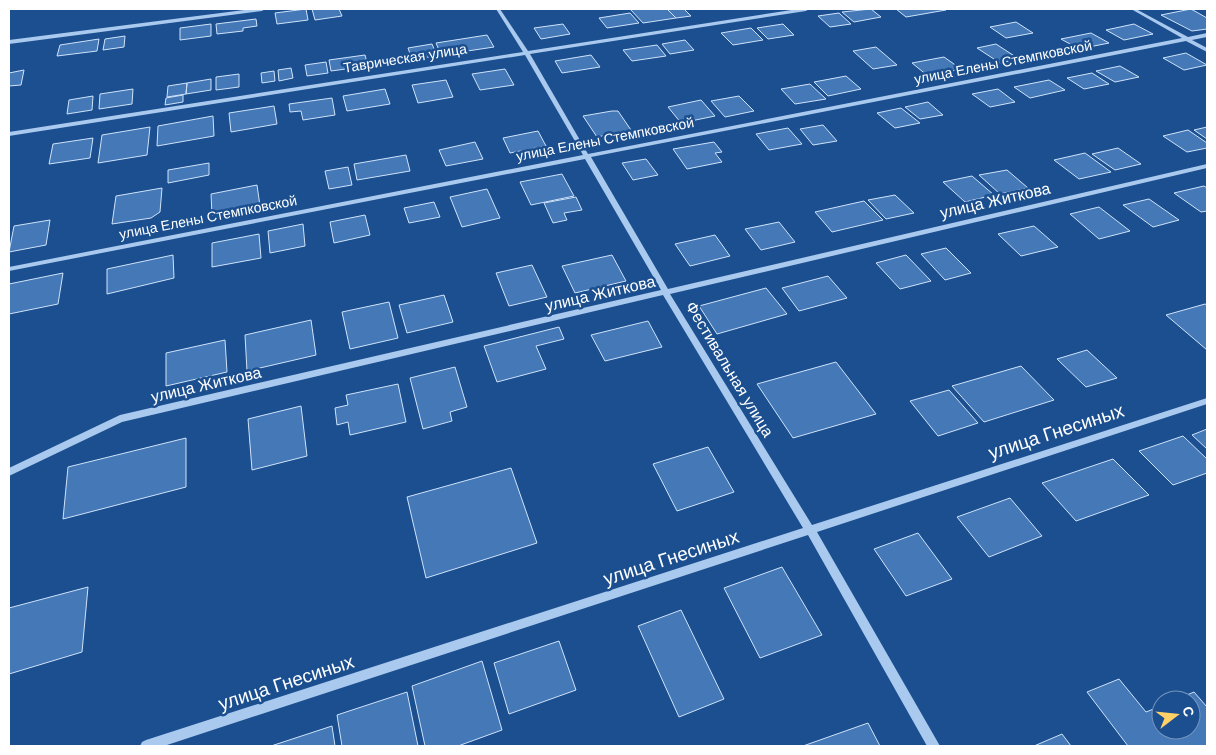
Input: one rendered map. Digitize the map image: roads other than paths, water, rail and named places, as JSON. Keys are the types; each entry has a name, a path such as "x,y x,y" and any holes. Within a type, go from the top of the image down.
{"street":[{"path":"9,42 262,9"},
{"name":"Фестивальная улица","path":"498,9 526,52 666,293 810,530 934,746"},
{"name":"Таврическая улица","path":"9,134 806,9"},
{"path":"1133,9 1207,50"},
{"name":"улица Елены Стемпковской","path":"9,269 586,155 1207,36"},
{"name":"улица Житкова","path":"9,472 120,419 1207,166"},
{"name":"улица Гнесиных","path":"146,746 1207,401"}]}
